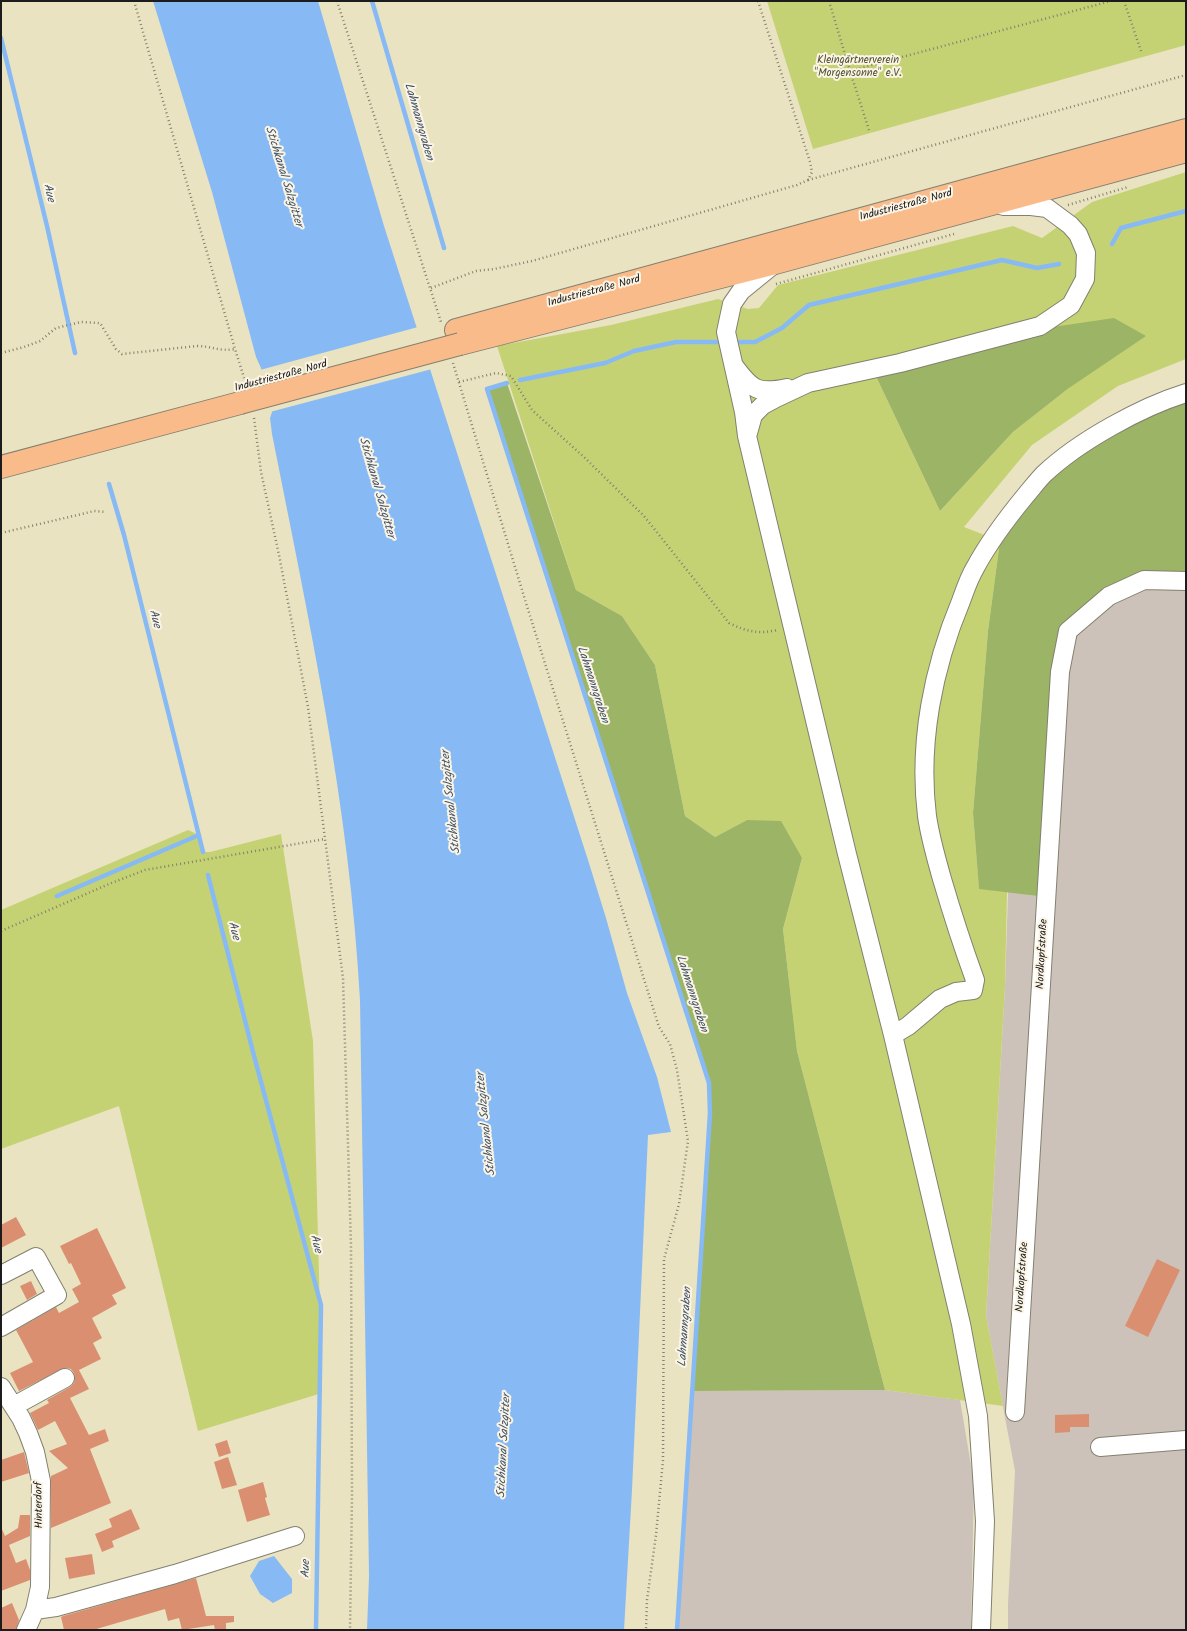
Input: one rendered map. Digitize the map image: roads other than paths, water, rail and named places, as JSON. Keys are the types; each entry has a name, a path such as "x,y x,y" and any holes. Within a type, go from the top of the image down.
{"highway":[{"name":"Industriestraße Nord","path":"453,339 784,239 1186,130"},
{"name":"Industriestraße Nord","path":"1,452 238,396 453,339 775,263 1186,151"},
{"name":"Industriestraße Nord","path":"1,467 238,396"}],"street":[{"path":"732,365 744,380 754,388 762,390 780,389 900,363 1040,326 1071,305 1085,279 1086,253 1078,234 1070,225 1047,208 1031,206 984,207"},
{"path":"775,263 741,292 732,304 726,332 732,365 744,412 747,436 893,1035 960,1324 978,1416 985,1520 982,1630"},
{"path":"747,436 753,415 763,405 808,384"},
{"path":"893,1035 908,1026 940,999 956,992 972,990 974,980 955,923 934,851 927,817 924,759 932,690 952,621 974,569 995,535 1016,506 1044,474 1076,449 1118,423 1164,400 1186,393"},
{"name":"Nordkopfstraße","path":"1015,1412 1060,672 1068,631 1109,596 1144,580 1186,582"},
{"path":"1,1275 36,1257 57,1295 1,1327"},
{"path":"14,1406 65,1378"},
{"name":"Hinterdorf","path":"1,1387 14,1406 28,1433 35,1452 41,1481 40,1587 35,1610 26,1630"},
{"path":"1100,1447 1186,1440"},
{"path":"35,1610 56,1606 175,1574 295,1536"}],"water":[{"name":"Stichkanal Salzgitter","path":"153,1 318,1 384,226 588,860 627,993 657,1077 671,1132 648,1135 632,1490 624,1630 367,1630 369,1576 360,1000 355,929 338,786 300,574 272,434 270,418 272,412 212,192"},
{"path":"274,1556 292,1579 292,1593 273,1603 260,1594 250,1576 259,1561"}],"waterway":[{"name":"Lahmanngraben","path":"372,1 444,248"},
{"name":"Aue","path":"1,38 47,226 75,353"},
{"path":"1112,244 1121,228 1186,211"},
{"path":"739,342 755,342 782,328 809,305 1002,260 1037,268 1059,264"},
{"path":"520,380 605,363 634,351 676,342 723,342"},
{"name":"Lahmanngraben","path":"507,383 487,389 709,1083 710,1113 677,1630"},
{"name":"Aue","path":"109,484 124,535 203,852"},
{"path":"57,896 199,835"},
{"name":"Aue","path":"208,875 253,1052 321,1305 316,1630"}],"park label":[{"name":"Kleingärtnerverein \"Morgensonne\" e.V.","path":"858,67"}]}
